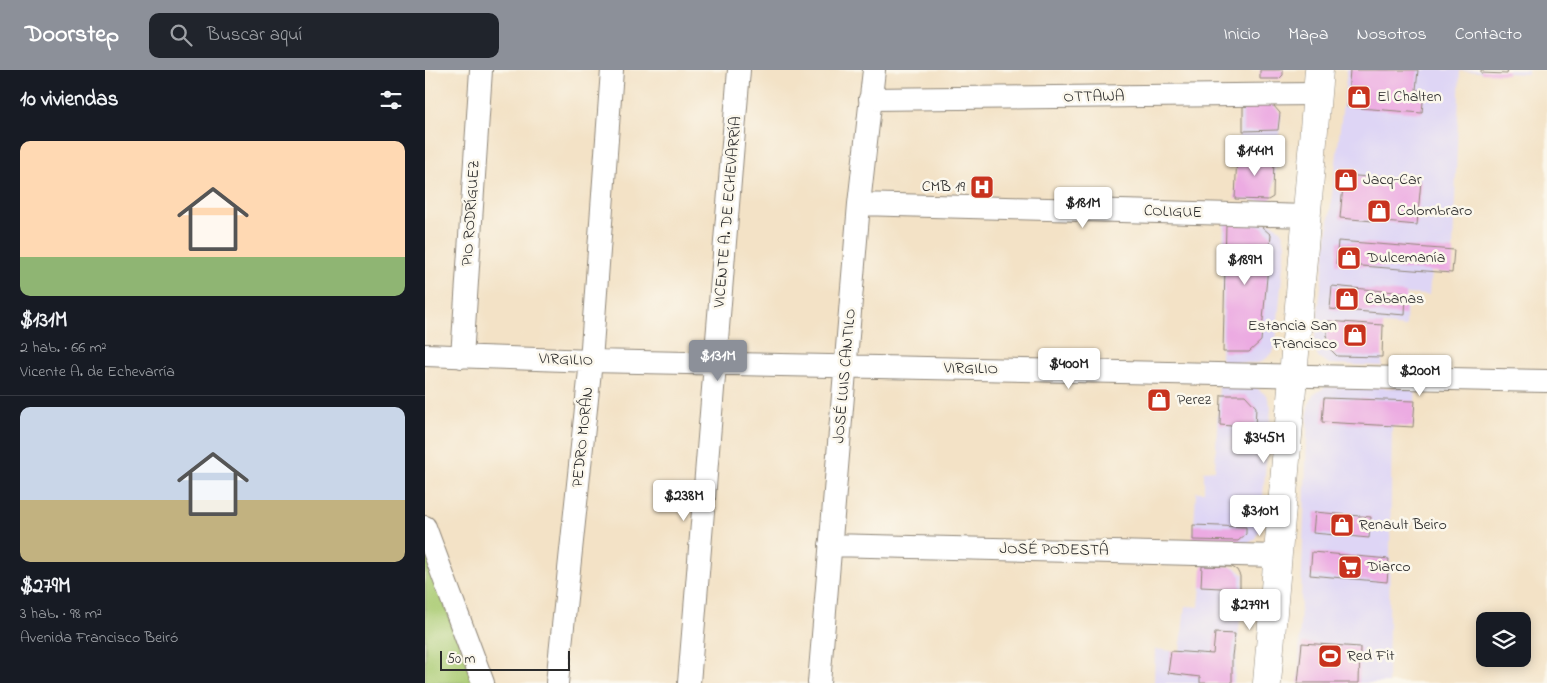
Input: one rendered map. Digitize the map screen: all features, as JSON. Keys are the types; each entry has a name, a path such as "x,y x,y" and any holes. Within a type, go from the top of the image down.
{"main road":[{"path":"1267,683 1318,82"}],"street":[{"name":"PIO RODRÍGUEZ","path":"462,357 481,70"},
{"name":"PEDRO MORÁN","path":"557,683 591,361 612,70"},
{"name":"VICENTE A. DE ECHEVARRÍA","path":"689,683 739,70"},
{"name":"JOSÉ LUIS CANTILO","path":"819,683 859,204 873,70"},
{"name":"OTTAWA","path":"870,99 1318,82"},
{"name":"COLIGUE","path":"859,204 1307,216"},
{"name":"VIRGILIO","path":"425,355 845,367 1547,380"},
{"path":"425,527 483,683"},
{"name":"JOSÉ PODESTÁ","path":"830,545 1278,556"}],"shaded area":[{"path":"1347,70 1528,70 1528,74 1460,71 1452,273 1431,272 1429,295 1407,294 1406,327 1383,325 1382,366 1329,364 1318,357 1314,346"},
{"path":"1241,104 1273,104 1281,114 1273,196 1269,202 1235,199"},
{"path":"1224,221 1272,223 1283,235 1285,244 1276,342 1267,358 1258,363 1221,363"},
{"path":"1219,384 1256,387 1267,396 1271,407 1260,529 1254,540 1247,544 1193,544 1196,492 1204,492 1204,471 1215,470"},
{"path":"1325,387 1416,388 1413,427 1392,426 1388,683 1298,683 1308,407 1313,395"},
{"path":"1203,564 1235,567 1244,575 1234,683 1154,683 1155,649 1180,652 1185,606 1199,607"}],"green space":[{"path":"425,552 474,683 425,683"}],"building":[{"path":"1260,70 1283,70 1283,75 1279,79 1260,79"},
{"path":"1350,70 1418,70 1416,90 1424,90 1422,113 1347,107"},
{"path":"1481,70 1508,70 1507,74 1481,73"},
{"path":"1273,105 1280,113 1278,130 1243,131 1243,106"},
{"path":"1237,153 1274,155 1273,197 1268,200 1235,199"},
{"path":"1344,175 1421,181 1417,225 1340,218"},
{"path":"1226,224 1261,226 1271,235 1261,341 1249,352 1223,352"},
{"path":"1338,241 1454,250 1452,273 1336,264"},
{"path":"1332,286 1406,293 1405,315 1330,309"},
{"name":"Estancia San Francisco","path":"1328,321 1383,325 1382,357 1337,356 1326,345"},
{"path":"1221,395 1245,395 1256,407 1255,428 1220,425"},
{"path":"1324,398 1415,401 1413,427 1322,422"},
{"name":"Renault Beiro","path":"1315,512 1371,517 1369,538 1313,533"},
{"path":"1193,525 1246,527 1246,534 1238,541 1193,540"},
{"name":"Diarco","path":"1312,552 1389,559 1387,582 1310,575"},
{"path":"1202,566 1232,567 1237,570 1240,576 1240,589 1201,587"},
{"path":"1215,633 1235,634 1232,656 1232,683 1200,683 1200,677 1168,673 1171,651 1213,654"},
{"path":"1302,643 1360,647 1359,683 1298,683"}],"place":[{"name":"El Chalten","path":"1359,97"},
{"name":"Jacq-Car","path":"1346,180"},
{"name":"CMB 19","path":"982,187"},
{"name":"Colombraro","path":"1379,211"},
{"name":"Dulcemanía","path":"1349,258"},
{"name":"Cabanas","path":"1347,299"},
{"name":"Estancia San Francisco","path":"1355,335"},
{"name":"Perez","path":"1159,400"},
{"name":"Renault Beiro","path":"1342,525"},
{"name":"Diarco","path":"1350,567"},
{"name":"Red Fit","path":"1330,656"}]}
